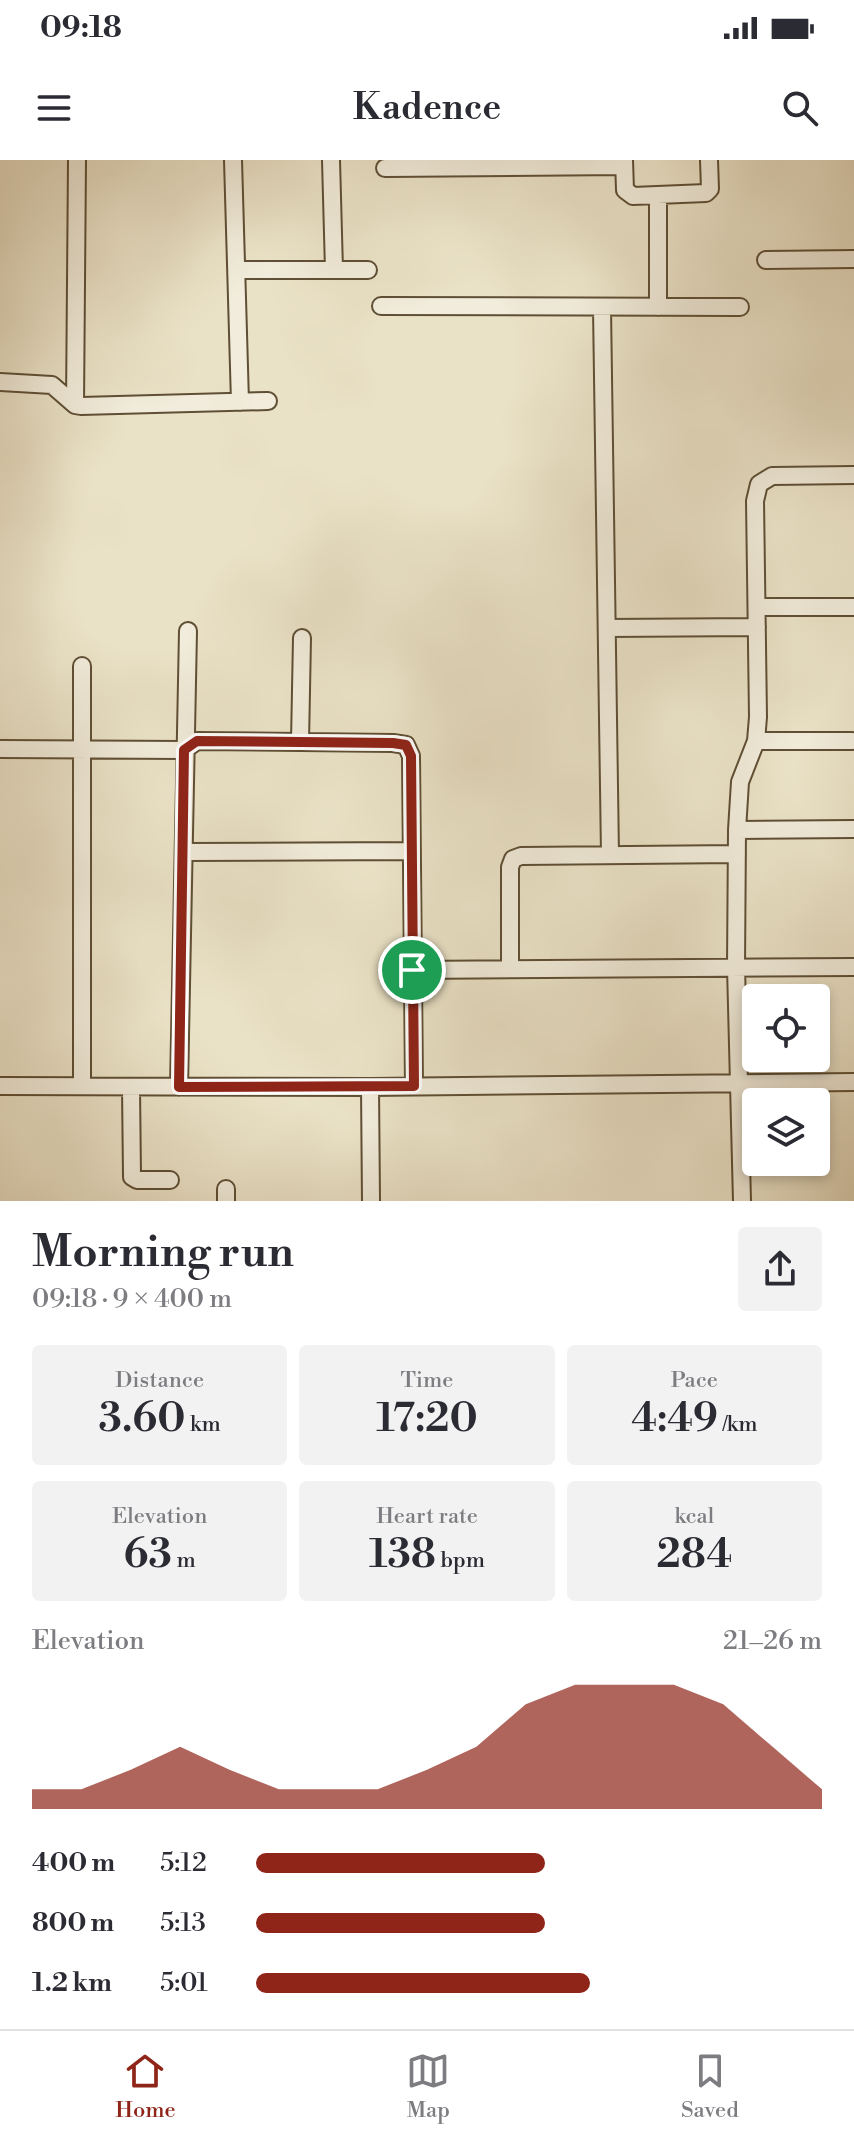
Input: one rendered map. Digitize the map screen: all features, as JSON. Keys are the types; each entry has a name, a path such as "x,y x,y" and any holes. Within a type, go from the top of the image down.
{"street":[{"path":"75,405 77,160"},
{"path":"233,160 240,402"},
{"path":"331,160 334,270"},
{"path":"385,168 624,163 625,190 628,194 658,196 706,193 710,189 709,160"},
{"path":"658,196 658,307"},
{"path":"766,260 854,259"},
{"path":"237,270 368,270"},
{"path":"381,306 740,307"},
{"path":"602,308 610,855"},
{"path":"0,382 52,385 75,405 268,401"},
{"path":"742,1201 736,967 737,830 740,782 756,741 758,717 755,501 759,484 772,476 854,475"},
{"path":"757,607 854,607"},
{"path":"607,628 757,627"},
{"path":"179,1087 188,631"},
{"path":"300,742 302,638"},
{"path":"82,666 82,1085"},
{"path":"0,749 184,750 197,741 406,745 411,756 414,1086"},
{"path":"756,741 852,741"},
{"path":"737,830 854,829"},
{"path":"184,852 412,851"},
{"path":"510,969 510,867 513,859 521,856 737,854"},
{"path":"412,970 854,967"},
{"path":"0,1086 370,1087 854,1082"},
{"path":"131,1087 132,1177 137,1180 170,1180"},
{"path":"370,1087 371,1201"}],"route":[{"path":"197,741 406,745 411,756 412,970 414,1086 179,1087 184,750 197,741"}]}
